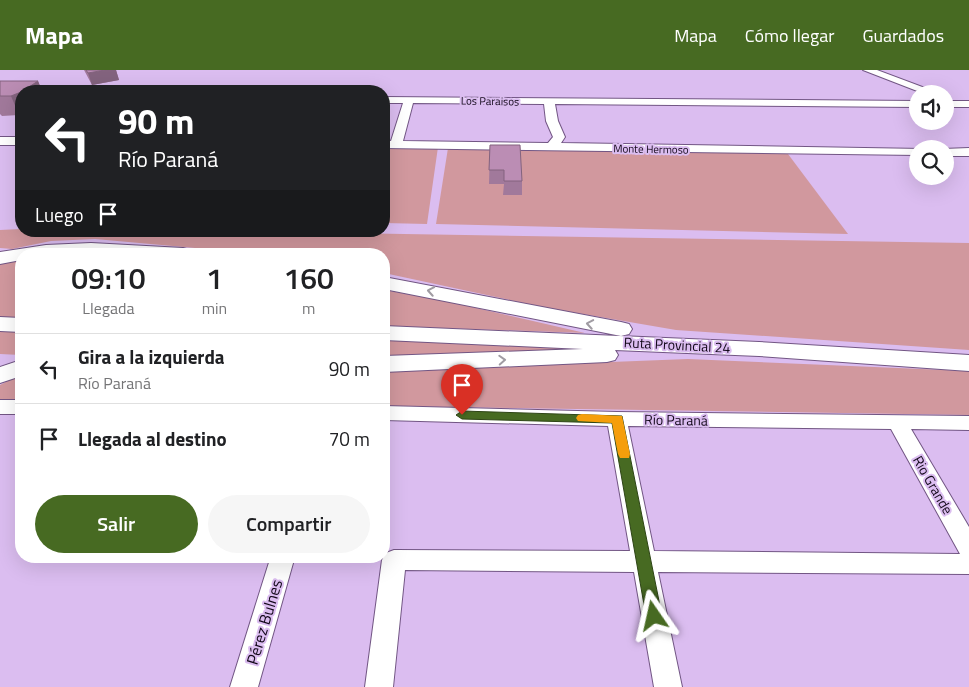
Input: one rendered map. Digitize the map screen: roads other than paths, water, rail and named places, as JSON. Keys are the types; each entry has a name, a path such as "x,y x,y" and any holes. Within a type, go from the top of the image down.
{"main road":[{"path":"88,248 121,248"},
{"path":"390,284 586,324 759,349"},
{"path":"0,324 15,324"},
{"name":"Ruta Provincial 24","path":"390,333 759,349 969,363"},
{"path":"390,364 759,349"},
{"path":"0,362 15,362"},
{"path":"0,375 15,370"}],"street":[{"path":"868,70 910,85"},
{"name":"Los Paraisos","path":"390,100 909,104"},
{"path":"390,144 408,100"},
{"path":"548,102 558,137 552,146"},
{"path":"0,141 15,141"},
{"name":"Monte Hermoso","path":"390,144 576,148 909,151"},
{"path":"954,152 969,152"},
{"path":"0,406 15,407"},
{"name":"Río Paraná","path":"390,413 617,419 969,423"},
{"path":"617,419 668,687"},
{"name":"Rio Grande","path":"896,422 969,548"},
{"path":"379,687 394,560 969,564"},
{"name":"Pérez Bulnes","path":"244,687 281,563"}]}
